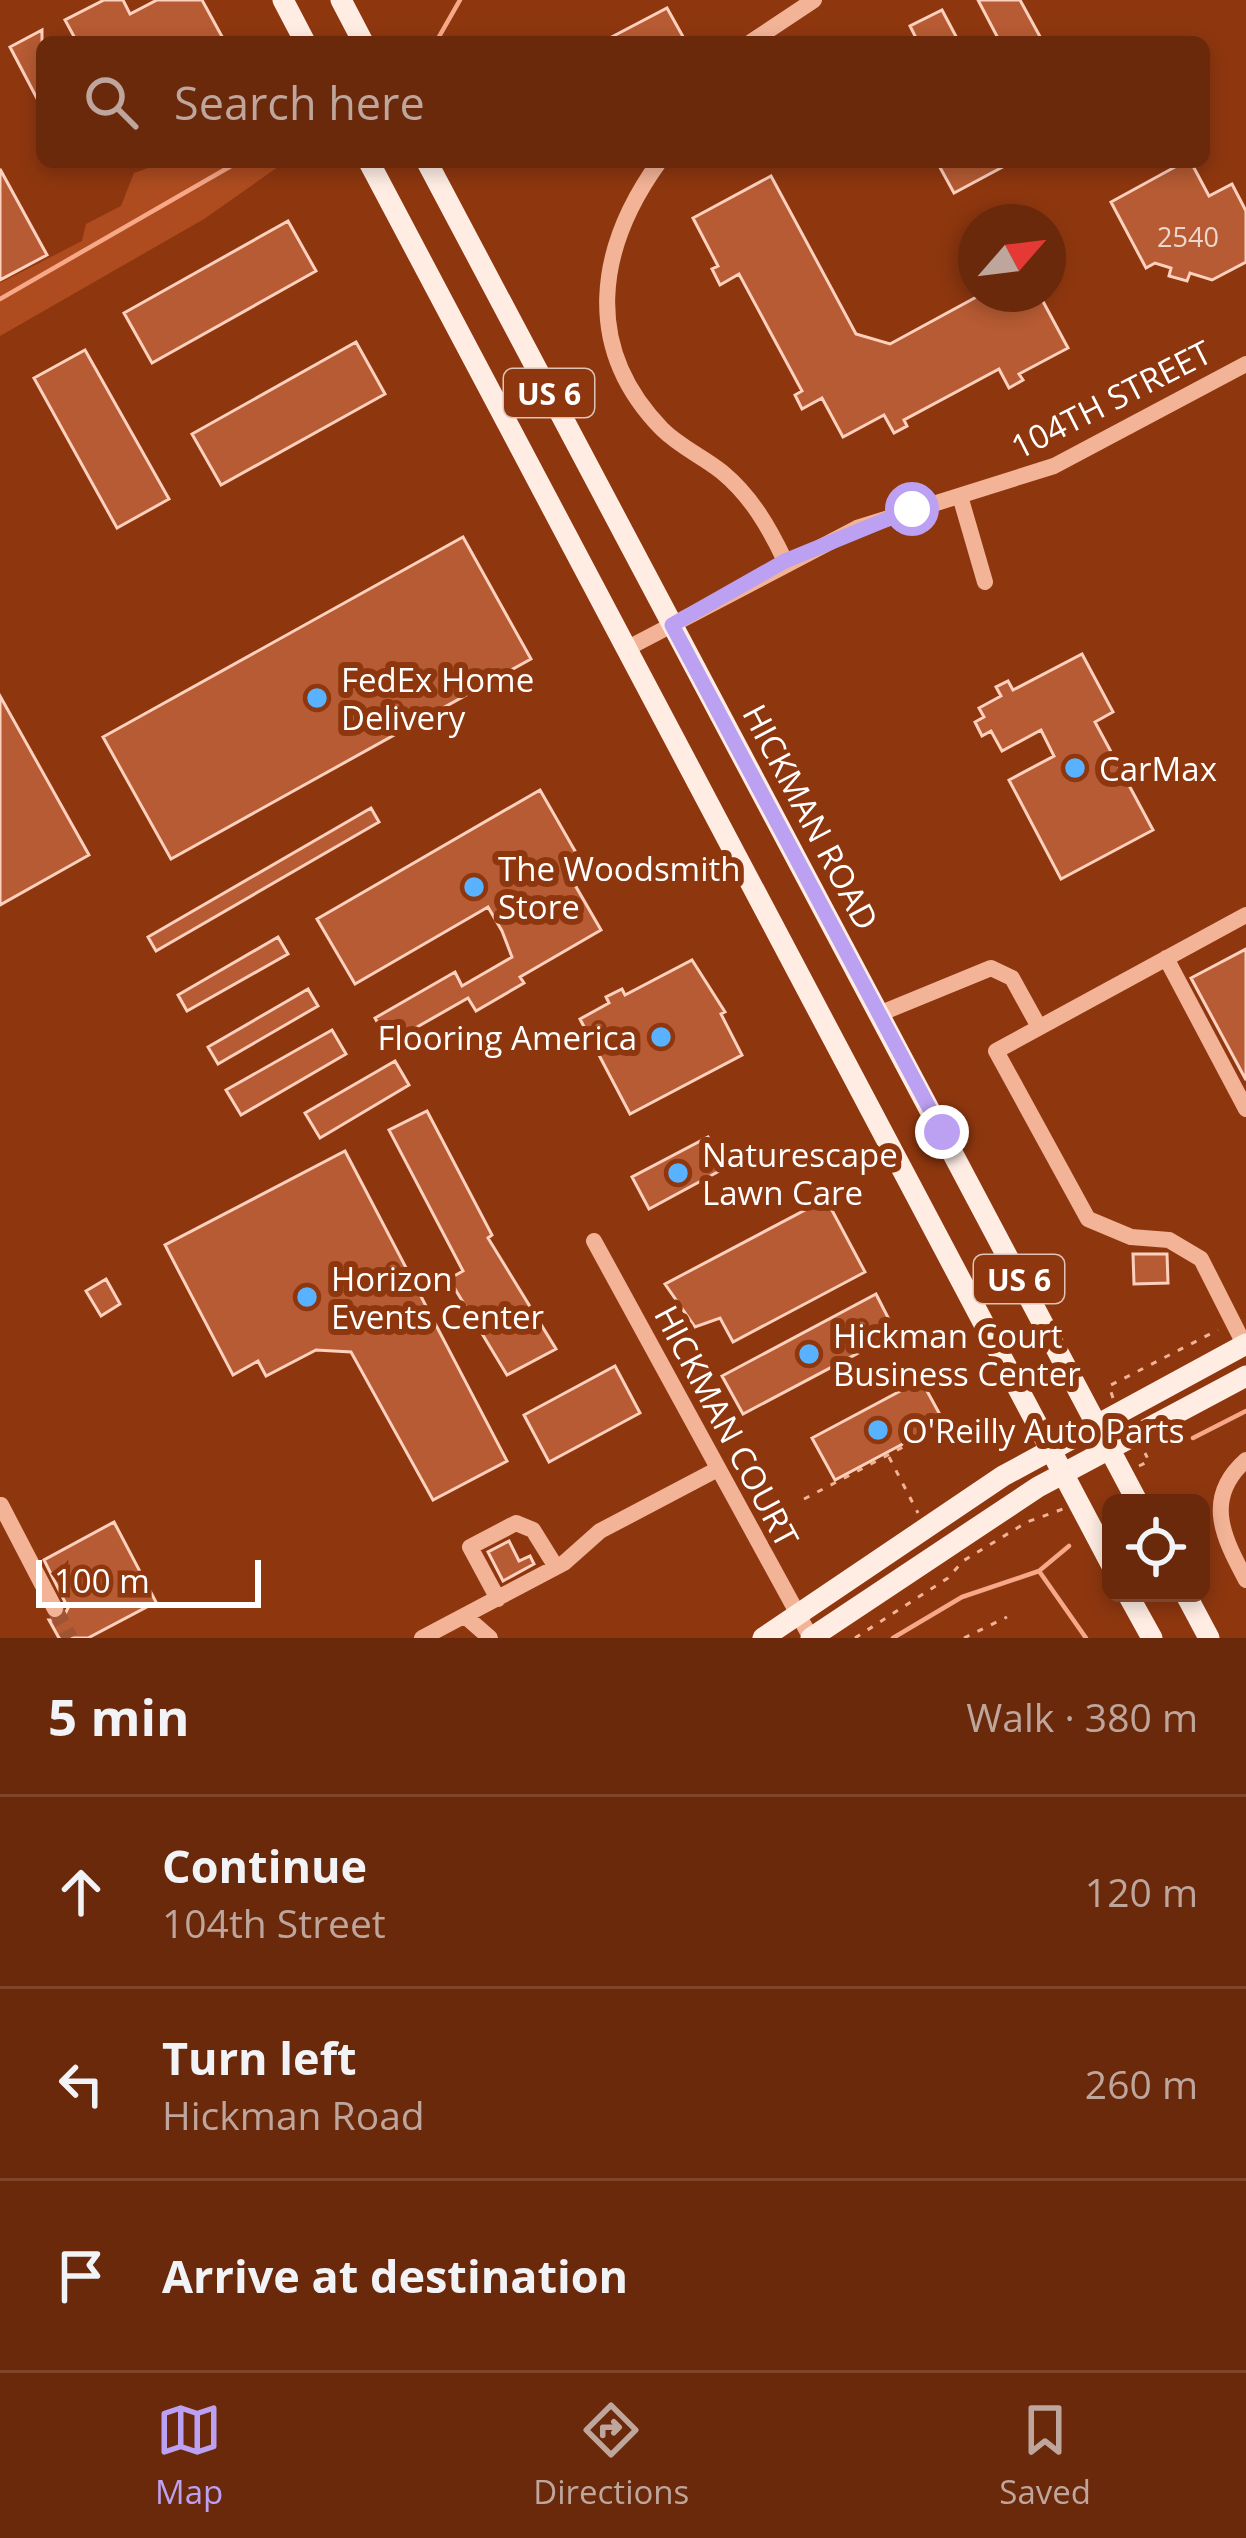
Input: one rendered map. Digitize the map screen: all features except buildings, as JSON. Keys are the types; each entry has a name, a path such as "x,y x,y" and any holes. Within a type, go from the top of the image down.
{"main road":[{"path":"283,0 302,36"},
{"path":"341,0 360,36"},
{"name":"US 6","path":"371,168 1102,1547"},
{"name":"HICKMAN ROAD","path":"430,168 1133,1494"},
{"path":"763,1638 1050,1448 1245,1344"},
{"path":"811,1638 1064,1473 1246,1376"},
{"path":"1132,1602 1151,1638"},
{"path":"1190,1602 1209,1638"}],"street":[{"path":"760,36 814,0"},
{"path":"655,168 634,197 608,268 608,311 618,359 634,394 664,431 750,499 785,561"},
{"name":"104TH STREET","path":"626,649 785,561 857,528 1054,466 1246,364"},
{"path":"960,496 985,582"},
{"path":"1245,1344 1201,1258 1169,1240 1131,1237 1088,1219 996,1051 1246,915"},
{"path":"1166,958 1246,1109"},
{"path":"879,1014 991,968 1012,978 1039,1028"},
{"name":"HICKMAN COURT","path":"594,1241 811,1638"},
{"path":"1246,1460 1222,1491 1218,1514 1246,1580"},
{"path":"422,1638 556,1568 600,1531 716,1470"},
{"path":"1,1504 55,1609"},
{"path":"498,1599 470,1547 516,1523 533,1530 556,1568"},
{"path":"465,1616 490,1638"}],"path":[{"path":"1111,1391 1109,1386 1234,1322"},
{"path":"804,1499 945,1425"},
{"path":"1142,1448 1149,1461 1142,1465"},
{"path":"888,1455 919,1514"},
{"path":"855,1638 948,1578 963,1561 1022,1525 1062,1509"},
{"path":"964,1638 1007,1617"}],"shaded area":[{"path":"148,168 276,168 204,219 0,336 0,283 82,241 86,224 121,206 134,173"}],"waterway":[{"path":"439,36 460,0"},
{"path":"0,299 228,168"},
{"path":"1193,1438 1246,1411"},
{"path":"893,1638 962,1597 1039,1571 1069,1546"},
{"path":"1039,1571 1086,1638"}],"tunnel":[{"path":"55,1609 70,1638"}],"place":[{"name":"FedEx Home Delivery","path":"317,698"},
{"name":"CarMax","path":"1075,768"},
{"name":"The Woodsmith Store","path":"474,887"},
{"name":"Flooring America","path":"661,1037"},
{"name":"Naturescape Lawn Care","path":"678,1173"},
{"name":"Horizon Events Center","path":"307,1297"},
{"name":"Hickman Court Business Center","path":"809,1354"},
{"name":"O'Reilly Auto Parts","path":"878,1430"}],"route":[{"path":"912,509 785,561 672,625 942,1132"}]}
